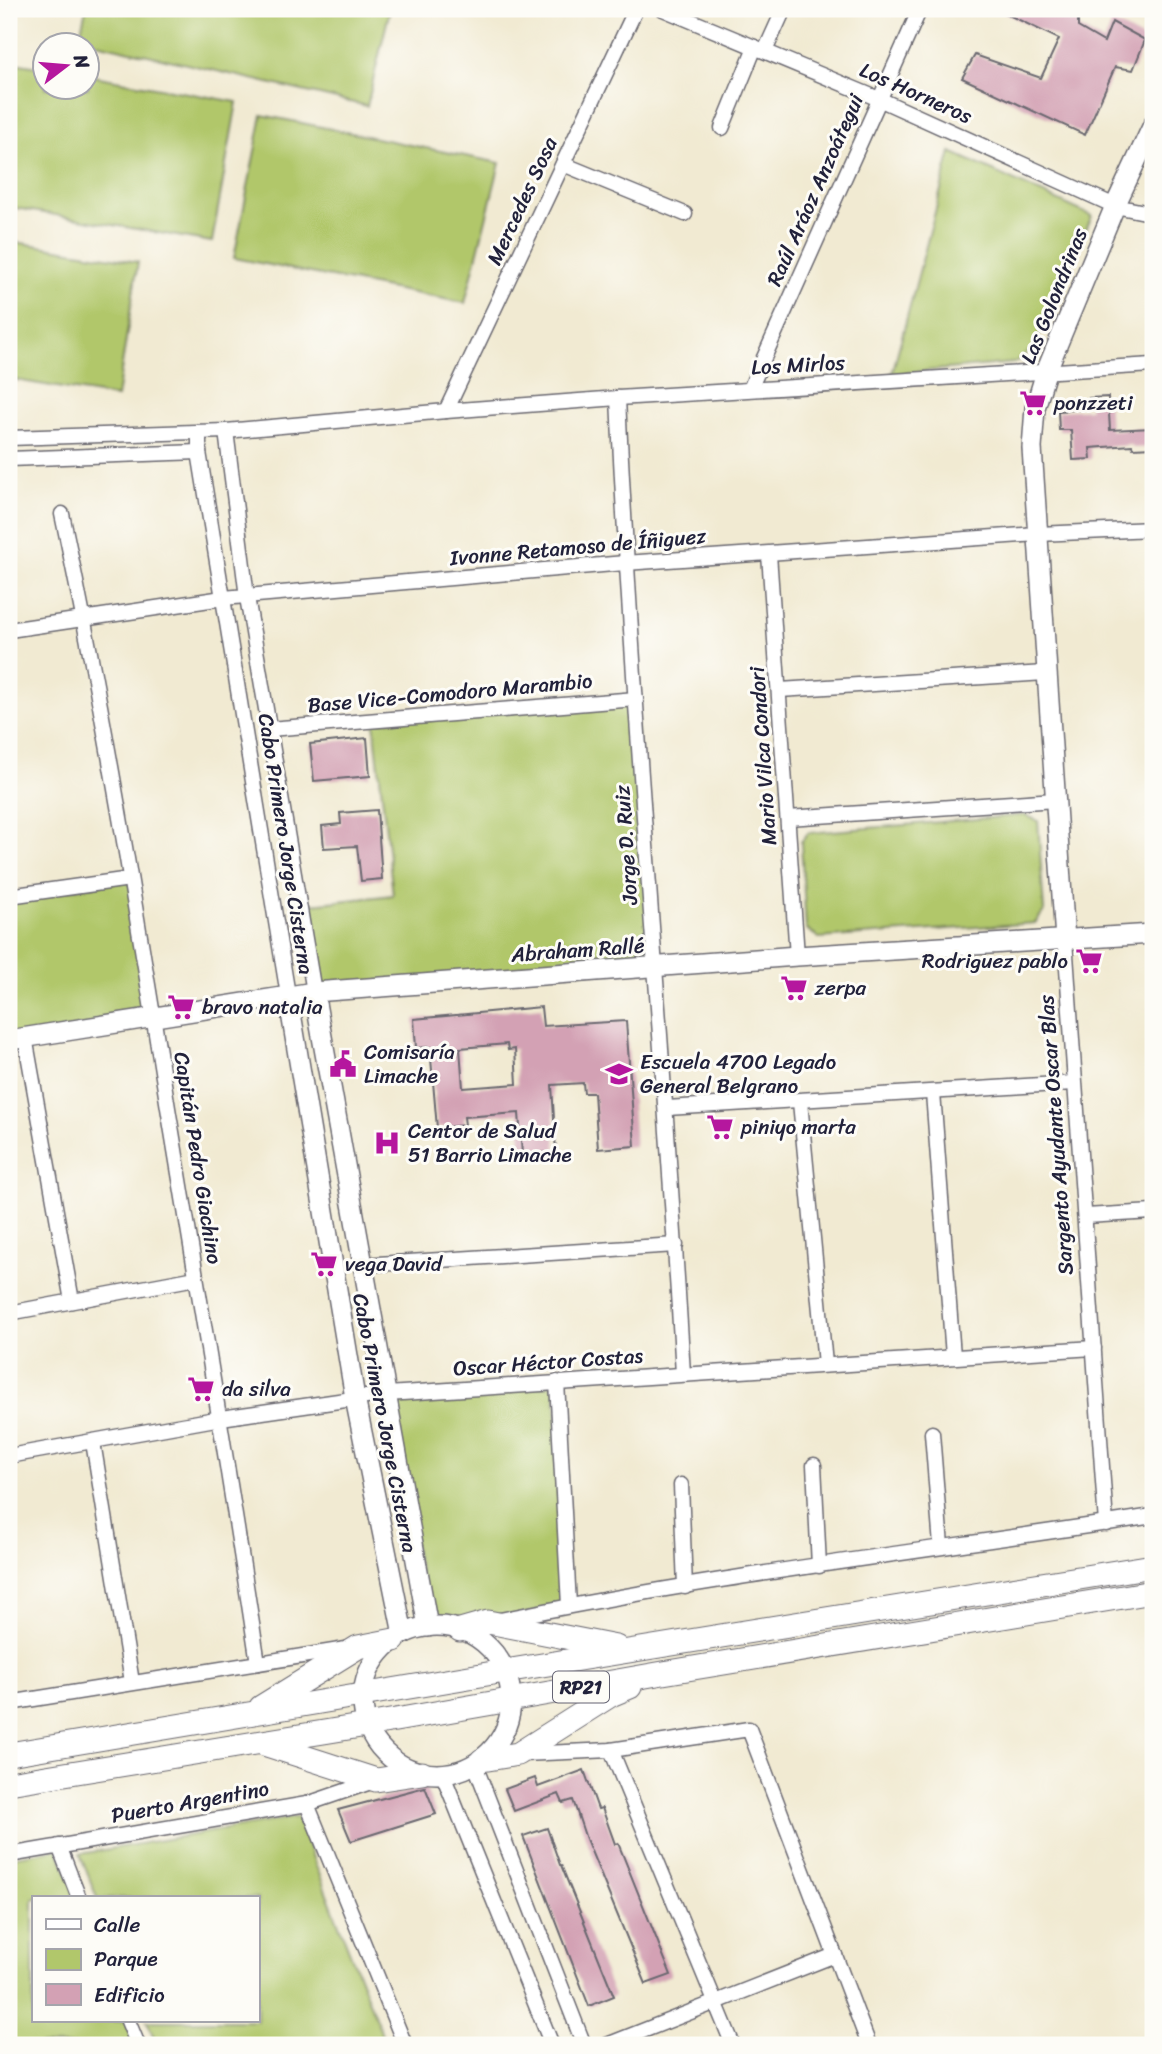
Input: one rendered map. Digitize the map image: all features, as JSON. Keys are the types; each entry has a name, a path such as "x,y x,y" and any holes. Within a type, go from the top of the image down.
{"main road":[{"name":"RP21","path":"9,1754 1153,1566"},
{"name":"RP21","path":"9,1783 1153,1592"},
{"path":"460,1630 488,1622 607,1647 658,1647"},
{"path":"251,1714 358,1647 398,1637"},
{"path":"478,1762 518,1754 611,1695 663,1673"},
{"path":"258,1742 376,1780 432,1774"}],"street":[{"name":"Mercedes Sosa","path":"446,411 636,9"},
{"name":"Los Horneros","path":"663,9 879,99 1115,206 1153,211"},
{"path":"722,128 760,49 783,9"},
{"name":"Raúl Aráoz Anzoátegui","path":"750,389 920,9"},
{"name":"Las Golondrinas","path":"1038,534 1032,448 1035,408 1046,372 1115,206 1153,125"},
{"path":"563,164 685,214"},
{"name":"Los Mirlos","path":"199,432 618,398 1153,365"},
{"name":"Jorge D. Ruiz","path":"618,398 625,563 667,1108 683,1374"},
{"name":"Cabo Primero Jorge Cisterna","path":"226,431 247,597 269,729 428,1627"},
{"path":"9,438 199,432"},
{"name":"Cabo Primero Jorge Cisterna","path":"199,432 199,452 288,995 398,1637"},
{"path":"9,459 199,452"},
{"name":"Capitán Pedro Giachino","path":"62,514 84,619 130,878 221,1418 258,1663"},
{"name":"Ivonne Retamoso de Íñiguez","path":"9,630 223,598 625,563 1038,534 1153,529"},
{"name":"Sargento Ayudante Oscar Blas","path":"1038,534 1045,673 1106,1524"},
{"name":"Mario Vilca Condori","path":"769,554 797,956"},
{"path":"780,690 1045,673"},
{"name":"Base Vice-Comodoro Marambio","path":"269,729 636,699"},
{"path":"788,818 1055,800"},
{"path":"9,896 130,878"},
{"name":"Abraham Rallé","path":"17,1039 314,992 797,956 1153,934"},
{"path":"17,1039 72,1301"},
{"path":"667,1108 1074,1083"},
{"path":"933,1093 953,1356"},
{"path":"800,1101 824,1364"},
{"path":"1086,1216 1153,1212"},
{"path":"362,1265 676,1245"},
{"path":"9,1313 196,1278"},
{"name":"Oscar Héctor Costas","path":"9,1456 221,1418 385,1395 1094,1348"},
{"path":"557,1382 569,1605"},
{"path":"932,1433 941,1546"},
{"path":"93,1442 132,1682"},
{"path":"814,1465 819,1566"},
{"path":"681,1485 685,1587"},
{"path":"488,1622 569,1605 941,1546 1153,1516"},
{"path":"444,1626 460,1630 488,1647 505,1671 511,1700 508,1723 498,1743 478,1762 459,1772 432,1774 398,1764 380,1747 367,1725 363,1695 368,1674 378,1655 398,1637 428,1627 444,1626"},
{"path":"9,1703 358,1647"},
{"path":"518,1754 611,1750 749,1729 869,2045"},
{"path":"611,1750 733,2045"},
{"path":"478,1762 584,2045"},
{"path":"432,1774 552,2045"},
{"name":"Puerto Argentino","path":"9,1854 307,1804 376,1780"},
{"path":"307,1804 405,2045"},
{"path":"59,1846 78,1896"},
{"path":"607,2045 835,1955"},
{"path":"128,2022 138,2045"}],"green space":[{"path":"86,9 390,9 367,106 102,44 102,32 81,32"},
{"path":"14,63 32,66 32,102 102,102 102,78 237,102 212,242 9,207 9,92"},
{"path":"262,115 500,163 465,303 234,258"},
{"path":"951,152 1092,216 1033,349 1014,363 892,374"},
{"path":"9,241 138,262 117,397 9,379"},
{"path":"635,700 655,967 317,988 303,905 393,895 374,722"},
{"path":"1025,815 1038,821 1044,911 1035,923 819,938 806,929 801,842 808,833"},
{"path":"129,880 152,1015 9,1039 9,899"},
{"path":"555,1385 568,1605 460,1628 429,1625 387,1394"},
{"path":"297,1817 386,2045 157,2045 147,2022 259,2022 259,1896 96,1896 80,1854"},
{"path":"58,1849 76,1896 32,1896 32,2022 126,2022 136,2045 9,2045 9,1857"}],"building":[{"path":"996,9 1061,9 1078,17 1078,27 1104,42 1112,22 1145,40 1133,70 1115,67 1085,135 962,78 975,55 1041,78 1059,39"},
{"path":"1108,397 1110,430 1153,428 1153,447 1133,448 1132,445 1090,448 1091,459 1073,460 1071,430 1059,430 1058,411 1090,409 1089,398"},
{"path":"367,738 370,776 314,781 310,744"},
{"path":"377,810 382,879 361,881 357,846 324,848 322,826 341,824 340,813"},
{"path":"541,1007 543,1026 626,1021 635,1146 598,1149 594,1093 584,1093 583,1083 552,1085 556,1152 522,1154 519,1113 464,1117 465,1125 437,1128 430,1047 416,1048 414,1019","holes":["507,1044 508,1050 515,1049 517,1084 463,1088 460,1048"]},
{"path":"584,1770 598,1809 602,1808 615,1844 618,1843 671,1975 646,1984 586,1839 573,1800 563,1803 559,1794 514,1811 505,1789 535,1778 538,1787"},
{"path":"425,1787 436,1814 351,1841 338,1810"},
{"path":"547,1828 614,1996 589,2006 523,1836"}],"place":[{"name":"ponzzeti","path":"1033,403"},
{"name":"Rodriguez pablo","path":"1089,961"},
{"name":"zerpa","path":"794,988"},
{"name":"bravo natalia","path":"181,1007"},
{"name":"Comisaría Limache","path":"343,1064"},
{"name":"Escuela 4700 Legado General Belgrano","path":"619,1074"},
{"name":"piniyo marta","path":"720,1127"},
{"name":"Centor de Salud 51 Barrio Limache","path":"387,1143"},
{"name":"vega David","path":"324,1264"},
{"name":"da silva","path":"201,1389"}]}
